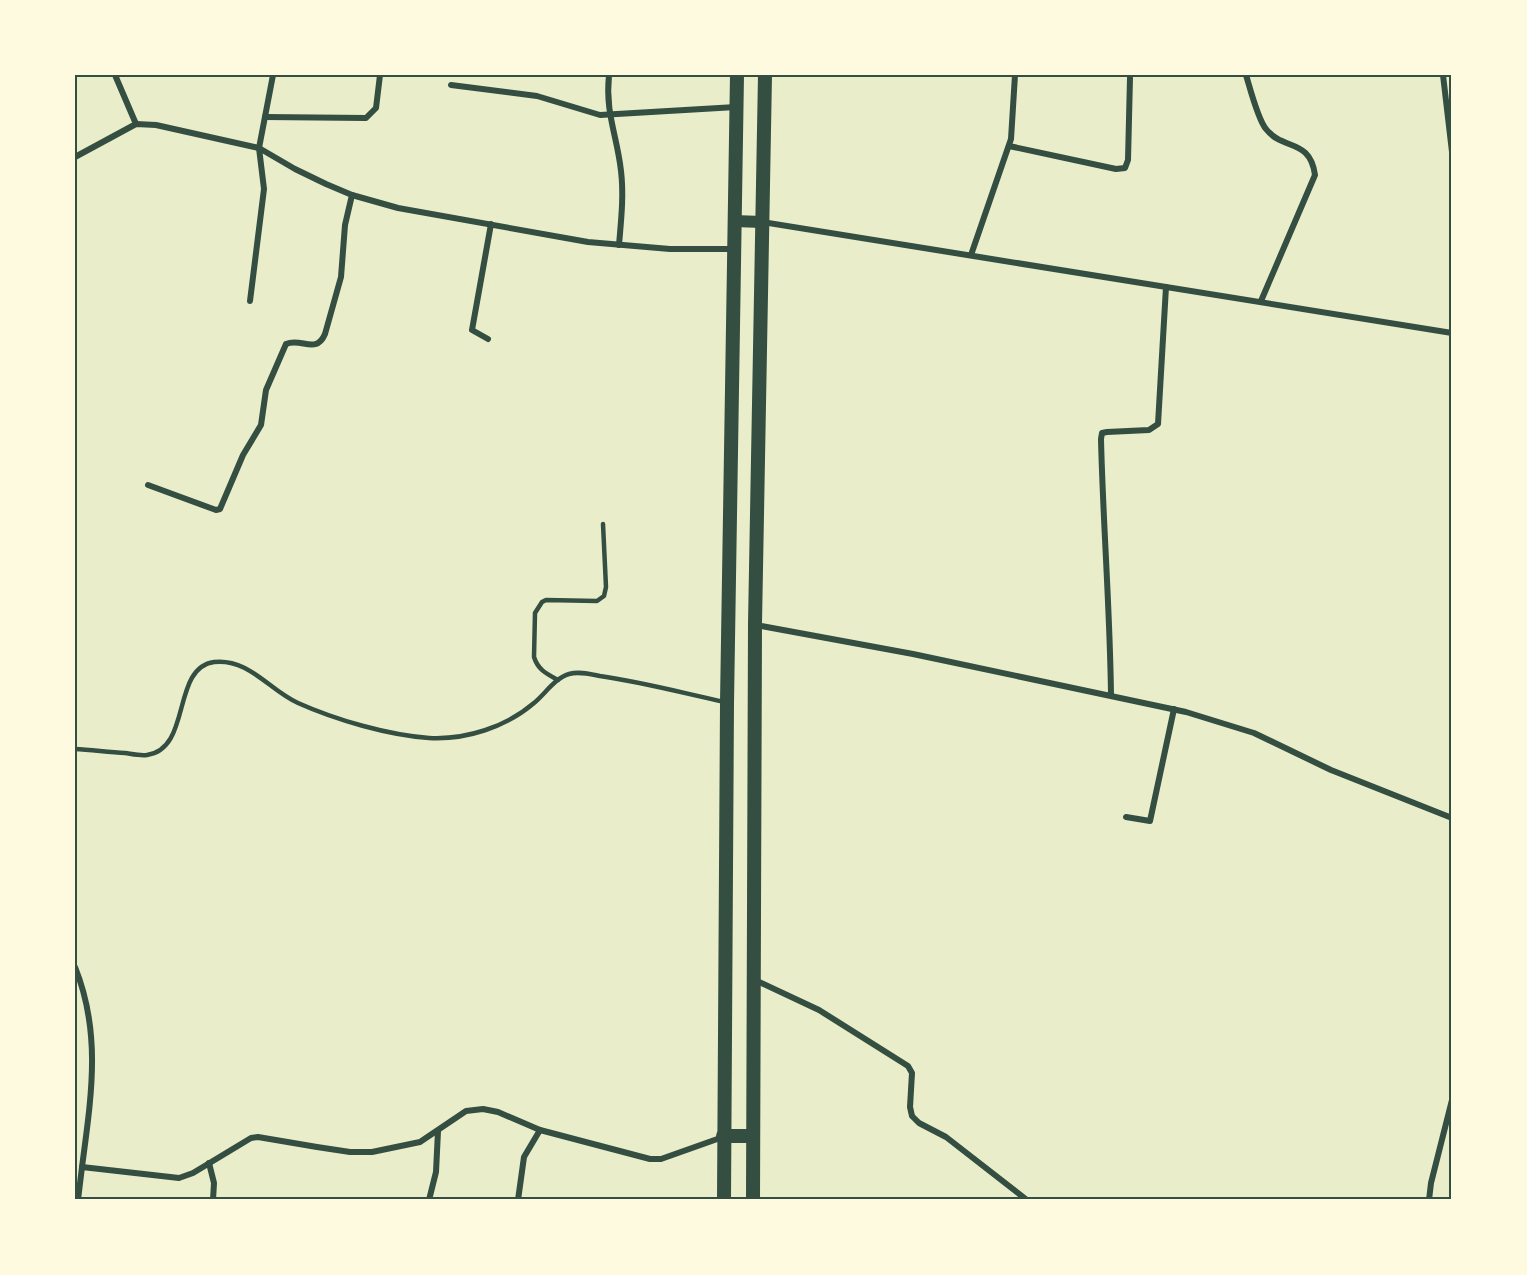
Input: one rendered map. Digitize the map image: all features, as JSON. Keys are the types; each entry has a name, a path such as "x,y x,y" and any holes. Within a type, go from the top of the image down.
{"main road":[{"path":"724,1200 727,703 737,75"},
{"path":"753,1200 755,624 765,75"},
{"path":"734,220 762,222"},
{"path":"723,1136 752,1136"}],"street":[{"path":"114,75 136,124"},
{"path":"249,302 264,189 259,148 273,75"},
{"path":"265,117 366,118 376,108 380,75"},
{"path":"609,75 609,114 621,172 623,199 619,246"},
{"path":"971,255 1009,146 1013,122 1015,75"},
{"path":"1246,75 1266,130 1275,137 1305,150 1314,167 1315,175 1261,301"},
{"path":"1443,75 1452,147"},
{"path":"1009,146 1116,169 1125,168 1128,160 1130,78"},
{"path":"451,84 537,96 590,113 736,107"},
{"path":"75,157 136,124 156,125 259,148 295,169 352,195 398,208 572,240 619,246 733,249"},
{"path":"148,485 216,510 220,509 243,455 261,425 267,390 283,349 288,343 312,345 321,342 323,338 341,277 345,225 352,195"},
{"path":"762,222 1452,333"},
{"path":"488,339 472,330 491,224"},
{"path":"1111,695 1110,621 1103,533 1101,439 1102,434 1107,432 1149,430 1158,424 1166,287"},
{"path":"755,624 1174,709 1247,730 1330,770 1452,818"},
{"path":"1126,817 1150,821 1174,709"},
{"path":"75,967 88,1006 92,1040 93,1084 78,1200"},
{"path":"753,979 819,1011 908,1066 912,1073 910,1107 912,1116 919,1123 946,1137 1027,1200"},
{"path":"1429,1200 1452,1100"},
{"path":"82,1167 179,1178 193,1173 251,1138 258,1137 316,1148 362,1152 420,1142 459,1115 476,1109 498,1112 540,1130 650,1159 661,1159 723,1136"},
{"path":"518,1200 524,1157 540,1130"},
{"path":"429,1200 436,1172 438,1131"},
{"path":"210,1163 214,1183 213,1200"}],"lane":[{"path":"558,680 542,671 536,663 534,657 535,613 539,605 546,600 597,601 604,596 606,587 603,524"},
{"path":"75,749 148,755 162,748 173,734 195,673 206,664 218,662 237,665 249,670 285,696 320,712 388,731 430,738 466,736 501,724 531,705 558,680 568,674 584,673 613,678 727,703"}]}
